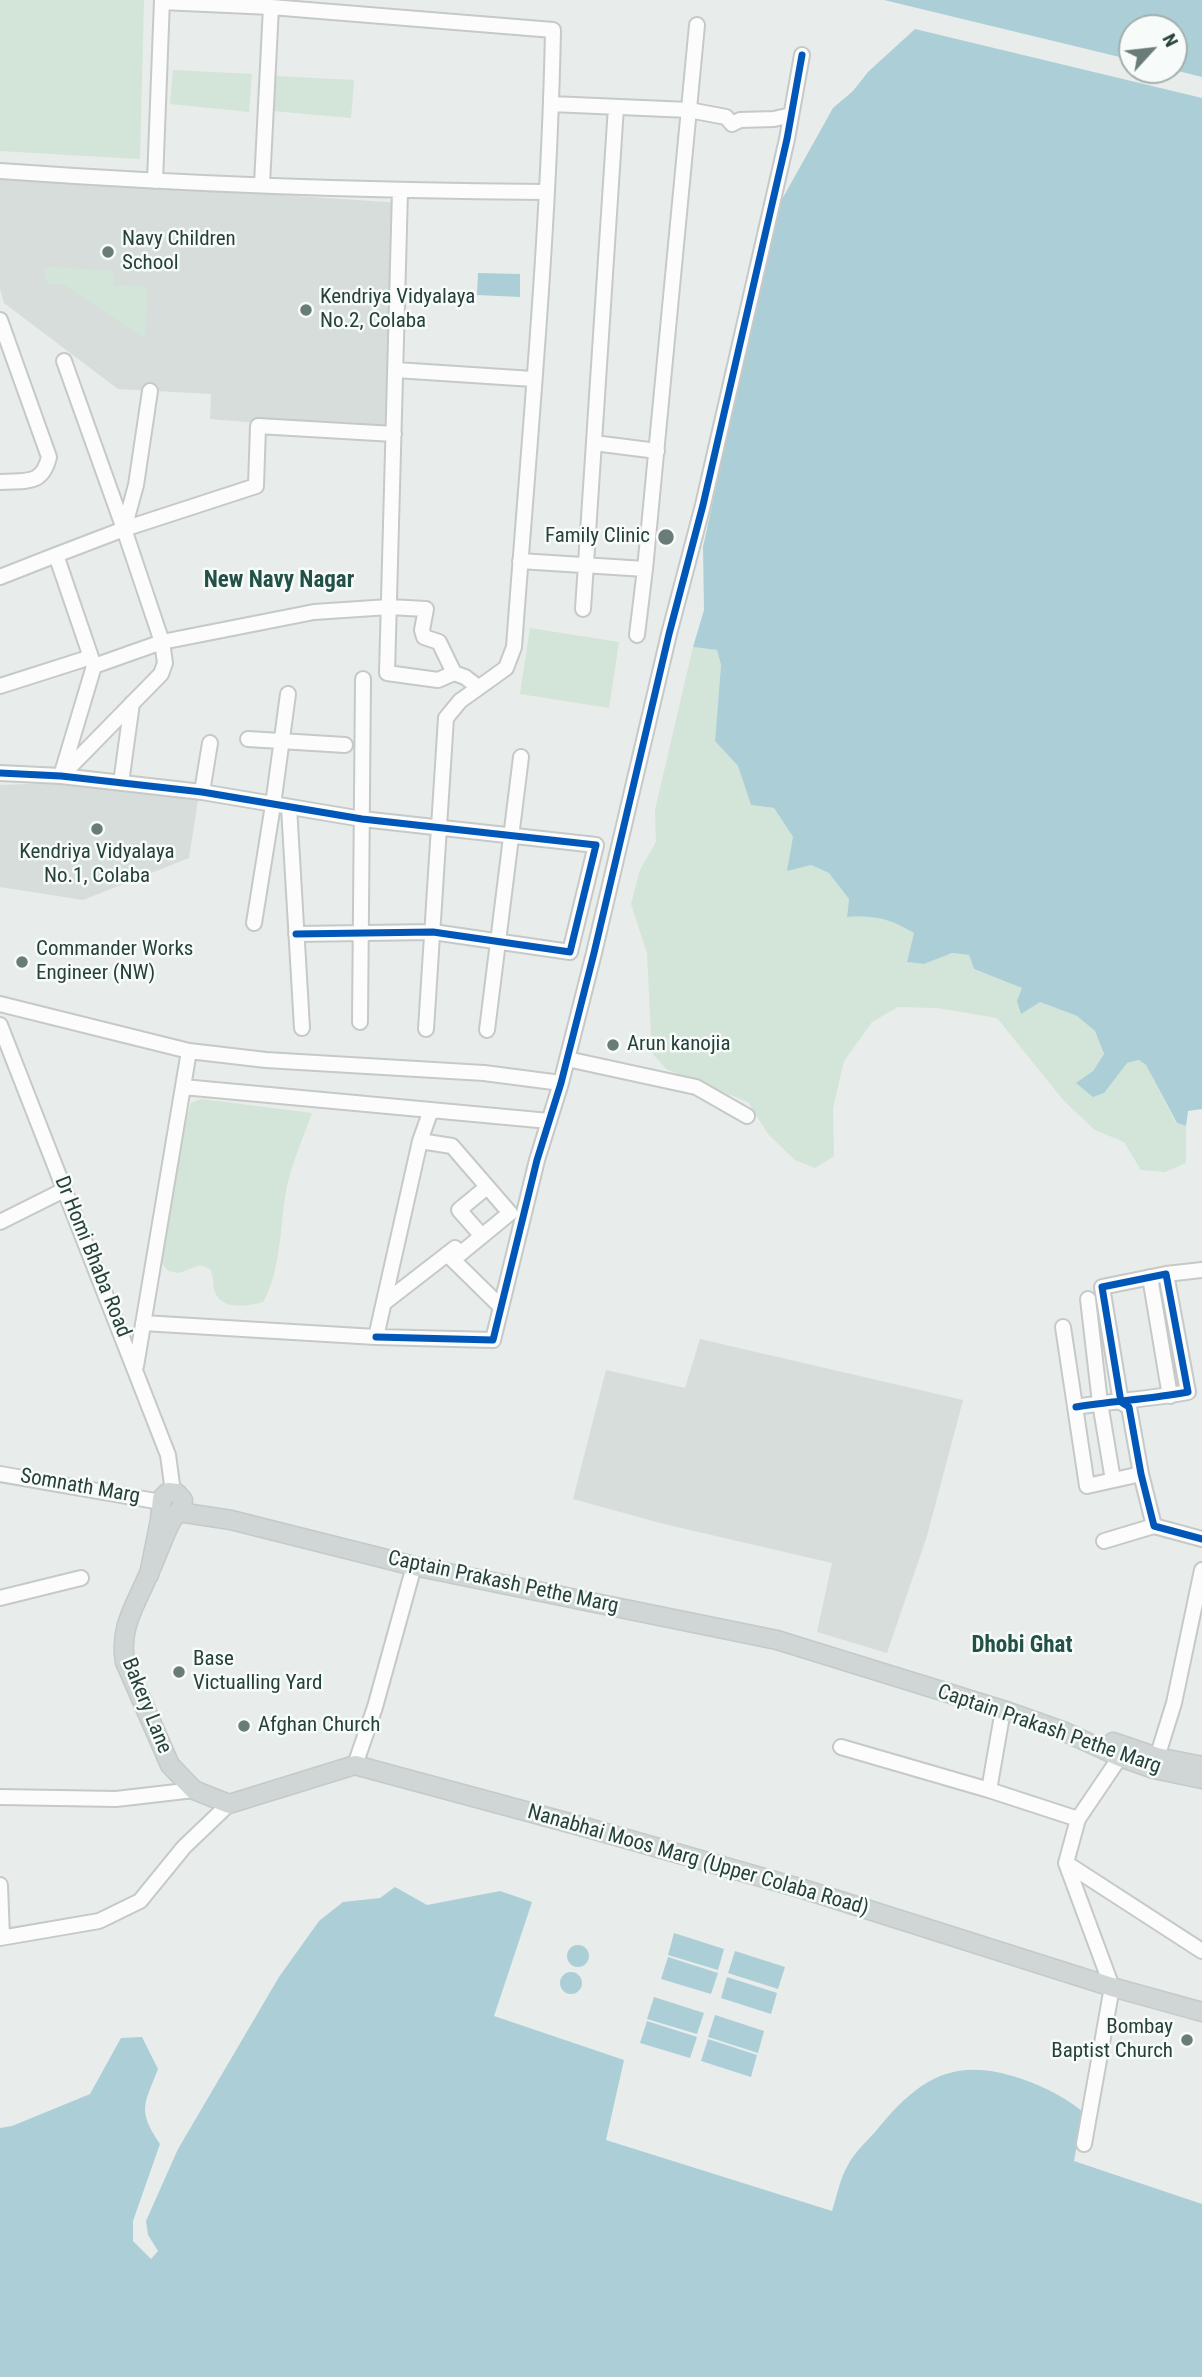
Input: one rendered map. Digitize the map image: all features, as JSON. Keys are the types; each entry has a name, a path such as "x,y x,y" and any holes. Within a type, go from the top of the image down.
{"main road":[{"name":"Captain Prakash Pethe Marg","path":"172,1504 414,1566 777,1640 1003,1710 1065,1732 1119,1757 1202,1766"},
{"name":"Bakery Lane","path":"172,1504 149,1575 127,1623 122,1644 125,1662 170,1765 194,1790"},
{"name":"Captain Prakash Pethe Marg","path":"777,1640 807,1640 1017,1704 1112,1742 1156,1763 1202,1779"},
{"path":"194,1790 229,1804 355,1765"},
{"name":"Nanabhai Moos Marg (Upper Colaba Road)","path":"355,1765 803,1889 1112,1987 1202,2012"}],"street":[{"path":"155,181 162,1 553,30 546,192 514,647 506,668 460,701 446,718 426,1029"},
{"path":"262,184 271,7"},
{"path":"637,635 698,25"},
{"path":"143,1323 376,1337 493,1340 537,1160 561,1083 594,953 668,634 703,505 791,115 802,55"},
{"path":"551,104 689,110 726,117 732,124 740,120 774,119 791,115"},
{"path":"583,609 616,107"},
{"path":"0,171 155,181 400,191 546,192"},
{"path":"400,191 387,673 438,680 454,673 478,687"},
{"path":"0,320 50,457 46,472 37,479 0,482"},
{"path":"61,776 161,674 165,663 162,642 64,361"},
{"path":"396,370 533,379"},
{"path":"124,529 136,485 150,391"},
{"path":"0,577 124,529 256,486 258,426 394,433"},
{"path":"594,443 657,451"},
{"path":"56,555 92,662 61,776"},
{"path":"520,561 645,569"},
{"path":"0,686 162,642 314,612 389,607 426,609 422,630 424,637 439,642 454,673"},
{"path":"360,1022 363,679"},
{"path":"254,923 274,805 288,694"},
{"path":"121,783 132,703"},
{"path":"248,739 345,745"},
{"path":"202,792 210,743"},
{"path":"487,1030 521,757"},
{"path":"0,773 61,776 202,792 362,819 596,845 570,952 433,932 296,934"},
{"path":"289,807 302,1028"},
{"path":"0,1004 188,1051 266,1060 484,1073 561,1083"},
{"name":"Dr Homi Bhaba Road","path":"0,1025 4,1050 64,1189 136,1367 168,1455 172,1504"},
{"path":"136,1367 188,1051"},
{"path":"566,1059 696,1087 747,1116"},
{"path":"183,1087 549,1122"},
{"path":"376,1337 420,1141 431,1110"},
{"path":"384,1303 455,1248 460,1254 510,1213 452,1146 420,1141"},
{"path":"482,1236 459,1210 487,1187"},
{"path":"0,1222 64,1189"},
{"path":"447,1254 500,1307"},
{"path":"1154,1526 1129,1408 1121,1402 1102,1287 1202,1270"},
{"path":"1076,1407 1188,1392 1166,1274"},
{"path":"1150,1277 1170,1396"},
{"path":"1088,1299 1100,1403 1113,1480"},
{"path":"1063,1327 1087,1486 1141,1474"},
{"name":"Somnath Marg","path":"0,1474 172,1504"},
{"path":"1104,1541 1154,1526 1202,1539"},
{"path":"355,1765 375,1707 414,1566"},
{"path":"1156,1763 1174,1703 1202,1570"},
{"path":"0,1598 81,1578"},
{"path":"989,1790 1003,1710"},
{"path":"841,1747 1078,1819"},
{"path":"1084,2144 1112,1987 1066,1863 1078,1819 1119,1757"},
{"path":"0,1797 116,1799 194,1790"},
{"path":"0,1885 1,1938 99,1921 140,1901 184,1847 229,1804"},
{"path":"1066,1863 1202,1951"}],"shaded area":[{"path":"0,176 401,203 395,434 210,419 211,394 118,389 4,303 0,289"},
{"name":"Kendriya Vidyalaya No.1, Colaba","path":"83,782 198,800 189,858 83,900 0,887 0,785"},
{"path":"700,1339 963,1400 927,1536 887,1653 817,1632 832,1563 664,1524 573,1499 606,1370 685,1388"}],"green space":[{"path":"0,0 144,0 140,159 0,151"},
{"path":"173,70 252,74 249,112 170,104"},
{"path":"276,76 354,80 351,118 273,111"},
{"path":"43,266 114,271 113,285 147,286 145,339 63,284 47,284"},
{"path":"530,628 619,642 609,708 520,694"},
{"path":"693,647 717,650 721,665 715,741 738,766 751,805 774,808 811,865 830,873 849,899 847,917 882,919 914,933 908,962 924,964 952,953 969,955 974,969 1022,988 1040,1002 1077,1016 1095,1031 1104,1054 1093,1071 1139,1060 1146,1065 1176,1123 1186,1126 1186,1163 1165,1172 1141,1170 1124,1142 1095,1130 1064,1101 997,1018 937,1008 898,1007 872,1022 844,1061 833,1108 834,1156 815,1168 795,1160 768,1134 748,1102 666,1069 652,1053 647,953 631,904 640,870 656,842 655,810"},
{"path":"201,1099 312,1113 288,1181 277,1263 263,1302 243,1306 229,1305 218,1298 210,1269 200,1265 179,1273 168,1271 162,1263 173,1167 191,1103"}],"water":[{"path":"884,0 1202,0 1202,77 1188,74 1188,14 1118,14 1118,57"},
{"path":"915,29 1118,78 1118,84 1144,84 1202,98 1202,1109 1188,1111 1186,1126 1177,1123 1146,1065 1139,1060 1127,1063 1104,1093 1093,1097 1076,1083 1093,1071 1104,1054 1095,1031 1077,1016 1040,1002 1021,1014 1017,1001 1022,988 974,969 969,955 952,953 924,964 907,962 914,933 882,919 847,917 849,899 829,873 811,865 787,871 793,837 774,808 751,805 738,766 715,741 721,665 717,650 693,647 704,610 703,547 776,210 833,108 853,91 868,72"},
{"path":"478,273 520,274 520,297 477,295"},
{"path":"395,1887 427,1905 500,1891 532,1902 494,2016 624,2060 606,2140 832,2211 843,2176 857,2152 906,2098 939,2077 957,2071 998,2072 1031,2082 1062,2097 1083,2112 1074,2161 1202,2204 1202,2377 0,2377 0,2128 12,2126 90,2094 121,2038 142,2037 158,2069 145,2107 148,2123 160,2144 133,2221 133,2241 151,2259 158,2251 148,2235 146,2221 178,2149 279,1977 319,1921 343,1902 380,1898"},
{"path":"674,1933 724,1949 718,1970 668,1955"},
{"path":"578,1945 586,1948 589,1956 586,1964 578,1967 570,1964 567,1956 570,1948"},
{"path":"735,1951 785,1967 778,1989 728,1973"},
{"path":"668,1957 718,1973 711,1994 661,1979"},
{"path":"571,1972 579,1975 582,1983 579,1991 571,1994 563,1991 560,1983 563,1975"},
{"path":"727,1977 777,1993 771,2014 721,1998"},
{"path":"654,1997 704,2013 697,2034 647,2019"},
{"path":"715,2015 764,2031 758,2053 708,2037"},
{"path":"647,2021 697,2037 690,2058 640,2043"},
{"path":"708,2039 757,2055 751,2077 701,2061"}],"cycle path":[{"path":"376,1337 493,1340 537,1160 561,1083 594,953 669,634 703,505 787,139 802,55"},
{"path":"0,773 61,776 202,792 362,819 596,845 570,952 433,932 296,934"},
{"path":"1076,1407 1118,1401 1132,1400 1188,1392 1166,1274 1102,1287 1121,1402 1129,1407 1154,1526 1202,1539"}],"place":[{"name":"Navy Children School","path":"108,252"},
{"name":"Kendriya Vidyalaya No.2, Colaba","path":"306,310"},
{"name":"Family Clinic","path":"666,537"},
{"name":"Kendriya Vidyalaya No.1, Colaba","path":"97,829"},
{"name":"Commander Works Engineer (NW)","path":"22,962"},
{"name":"Arun kanojia","path":"613,1045"},
{"name":"Base Victualling Yard","path":"179,1672"},
{"name":"Afghan Church","path":"244,1726"},
{"name":"Bombay Baptist Church","path":"1187,2040"}],"district":[{"name":"New Navy Nagar","path":"279,581"},
{"name":"Dhobi Ghat","path":"1022,1646"}]}
